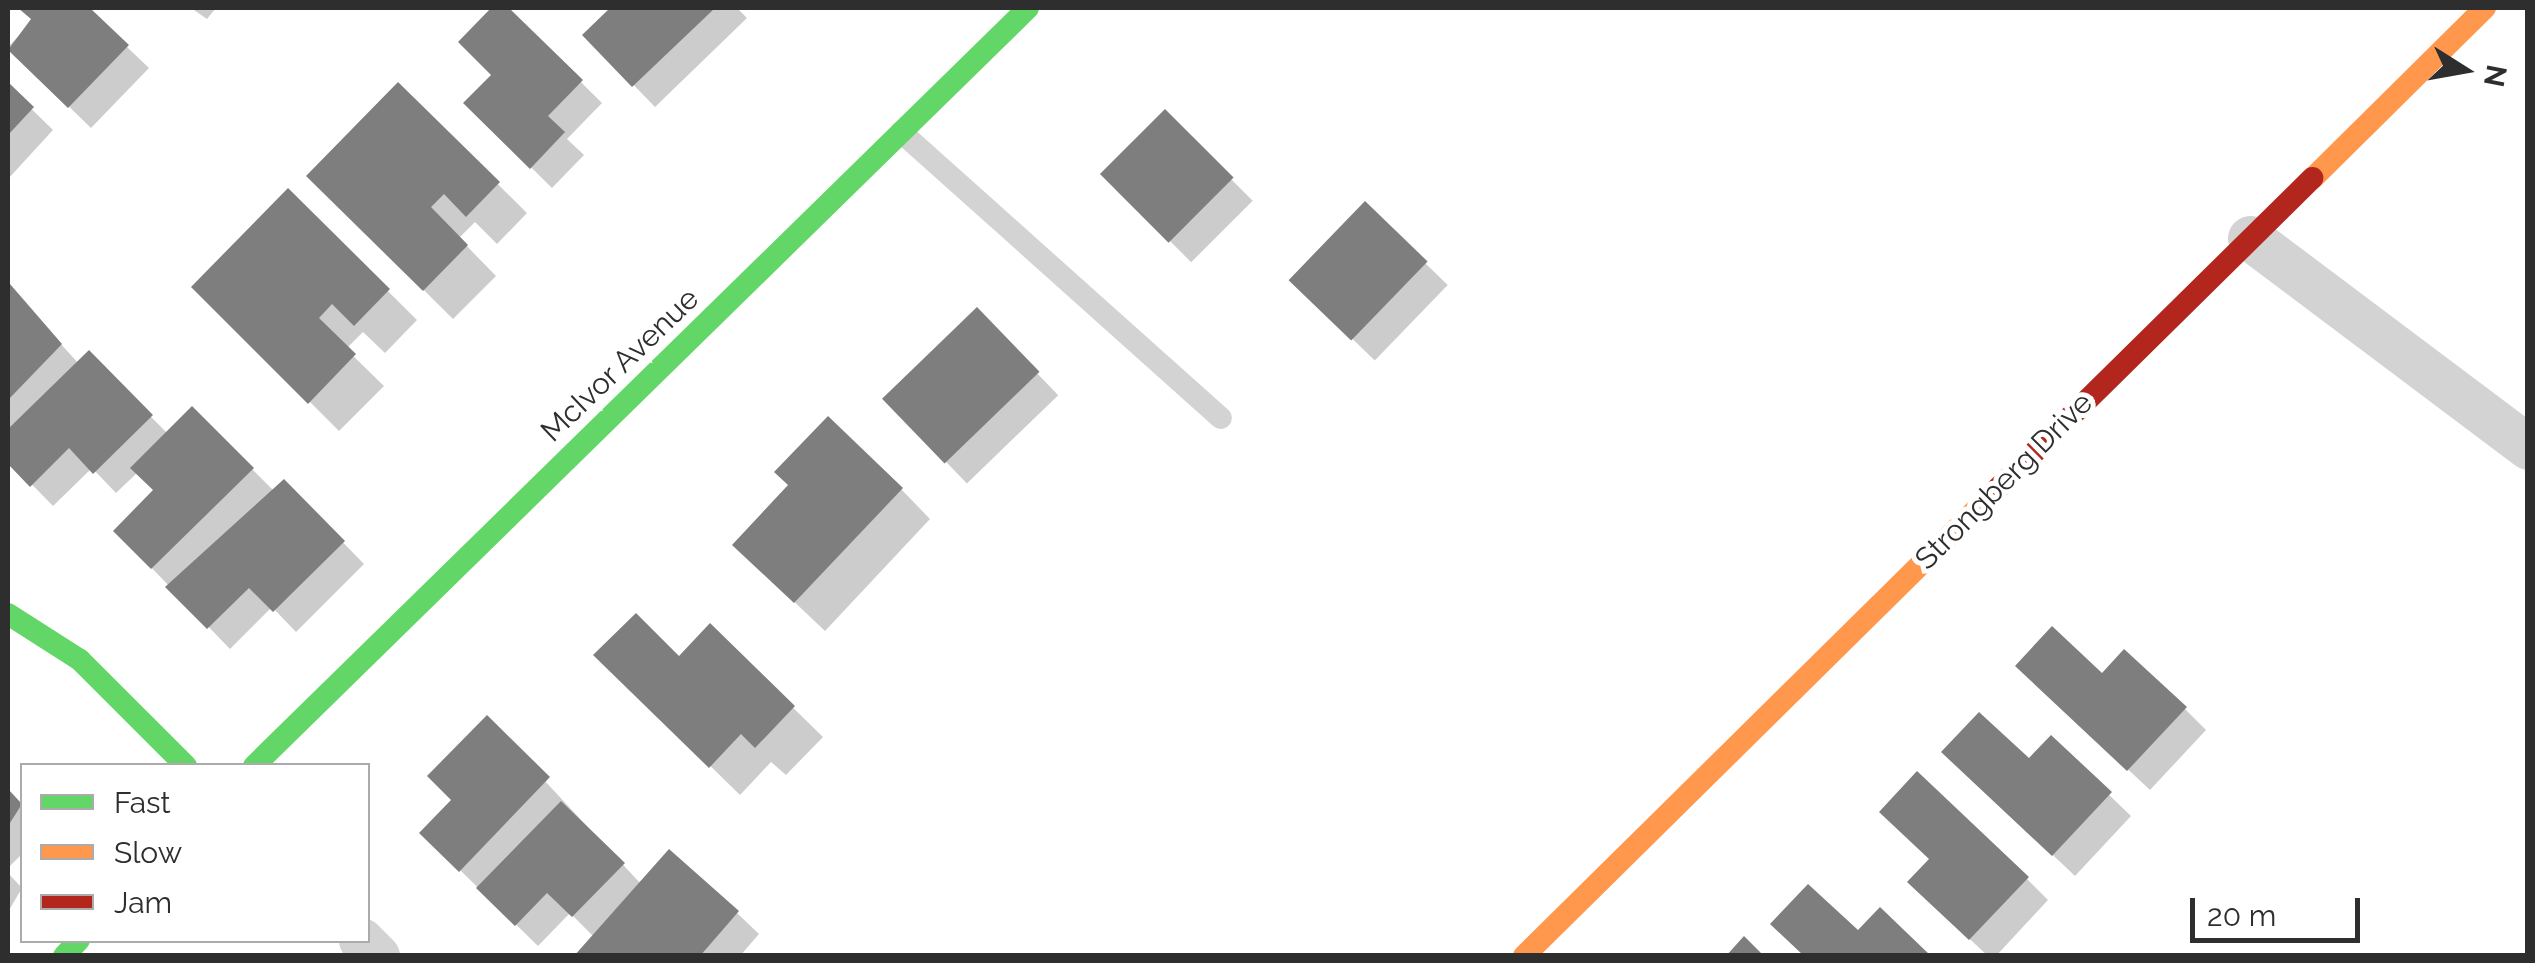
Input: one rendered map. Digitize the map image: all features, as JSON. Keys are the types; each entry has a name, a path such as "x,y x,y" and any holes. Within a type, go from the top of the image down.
{"street":[{"name":"McIvor Avenue","path":"257,763 1028,8"},
{"name":"Strongberg Drive","path":"1524,956 2485,8"},
{"path":"2250,238 2528,447"},
{"path":"8,614 80,660 183,763"}],"lane":[{"path":"901,132 1221,418"}],"building":[{"path":"18,8 90,8 129,45 68,108 8,50 31,19"},
{"path":"491,8 509,8 583,80 548,116 565,132 530,169 463,103 491,75 458,42"},
{"path":"610,8 715,8 632,87 582,35"},
{"path":"8,82 34,107 8,135"},
{"path":"398,82 500,182 466,217 444,194 431,207 468,245 423,291 306,176"},
{"path":"1165,109 1234,178 1169,243 1100,174"},
{"path":"288,188 390,289 354,326 332,304 319,318 356,354 308,404 191,287"},
{"path":"1365,201 1428,261 1351,341 1289,280"},
{"path":"10,284 62,344 8,400 8,287"},
{"path":"977,307 1040,372 945,463 882,399"},
{"path":"89,350 153,415 93,474 69,448 30,487 8,464 8,429"},
{"path":"192,406 254,468 151,569 113,531 153,490 130,468"},
{"path":"828,416 903,488 794,603 732,545 788,485 774,472"},
{"path":"284,479 345,541 273,612 249,588 207,629 165,587"},
{"path":"636,613 679,656 710,623 795,706 755,748 741,734 709,768 593,655"},
{"path":"2052,626 2102,673 2124,649 2187,707 2127,771 2015,666"},
{"path":"1979,712 2029,758 2051,735 2112,792 2052,856 1941,752"},
{"path":"487,715 550,777 459,872 419,833 451,800 427,776"},
{"path":"1917,771 2029,877 1969,940 1907,882 1929,859 1879,812"},
{"path":"8,789 20,807 8,826"},
{"path":"561,801 625,863 572,917 547,893 515,926 476,888"},
{"path":"669,849 739,911 700,956 574,956"},
{"path":"1808,884 1858,930 1880,907 1931,956 1804,956 1770,924"},
{"path":"1744,936 1764,956 1726,956"}],"traffic: fast":[{"path":"257,763 1028,8"},
{"path":"8,614 80,660 183,763"},
{"path":"64,956 76,943"}],"traffic: slow":[{"path":"2313,178 2485,8"},
{"path":"1524,956 1992,494"}],"traffic: jam":[{"path":"1992,494 2313,178"}]}
